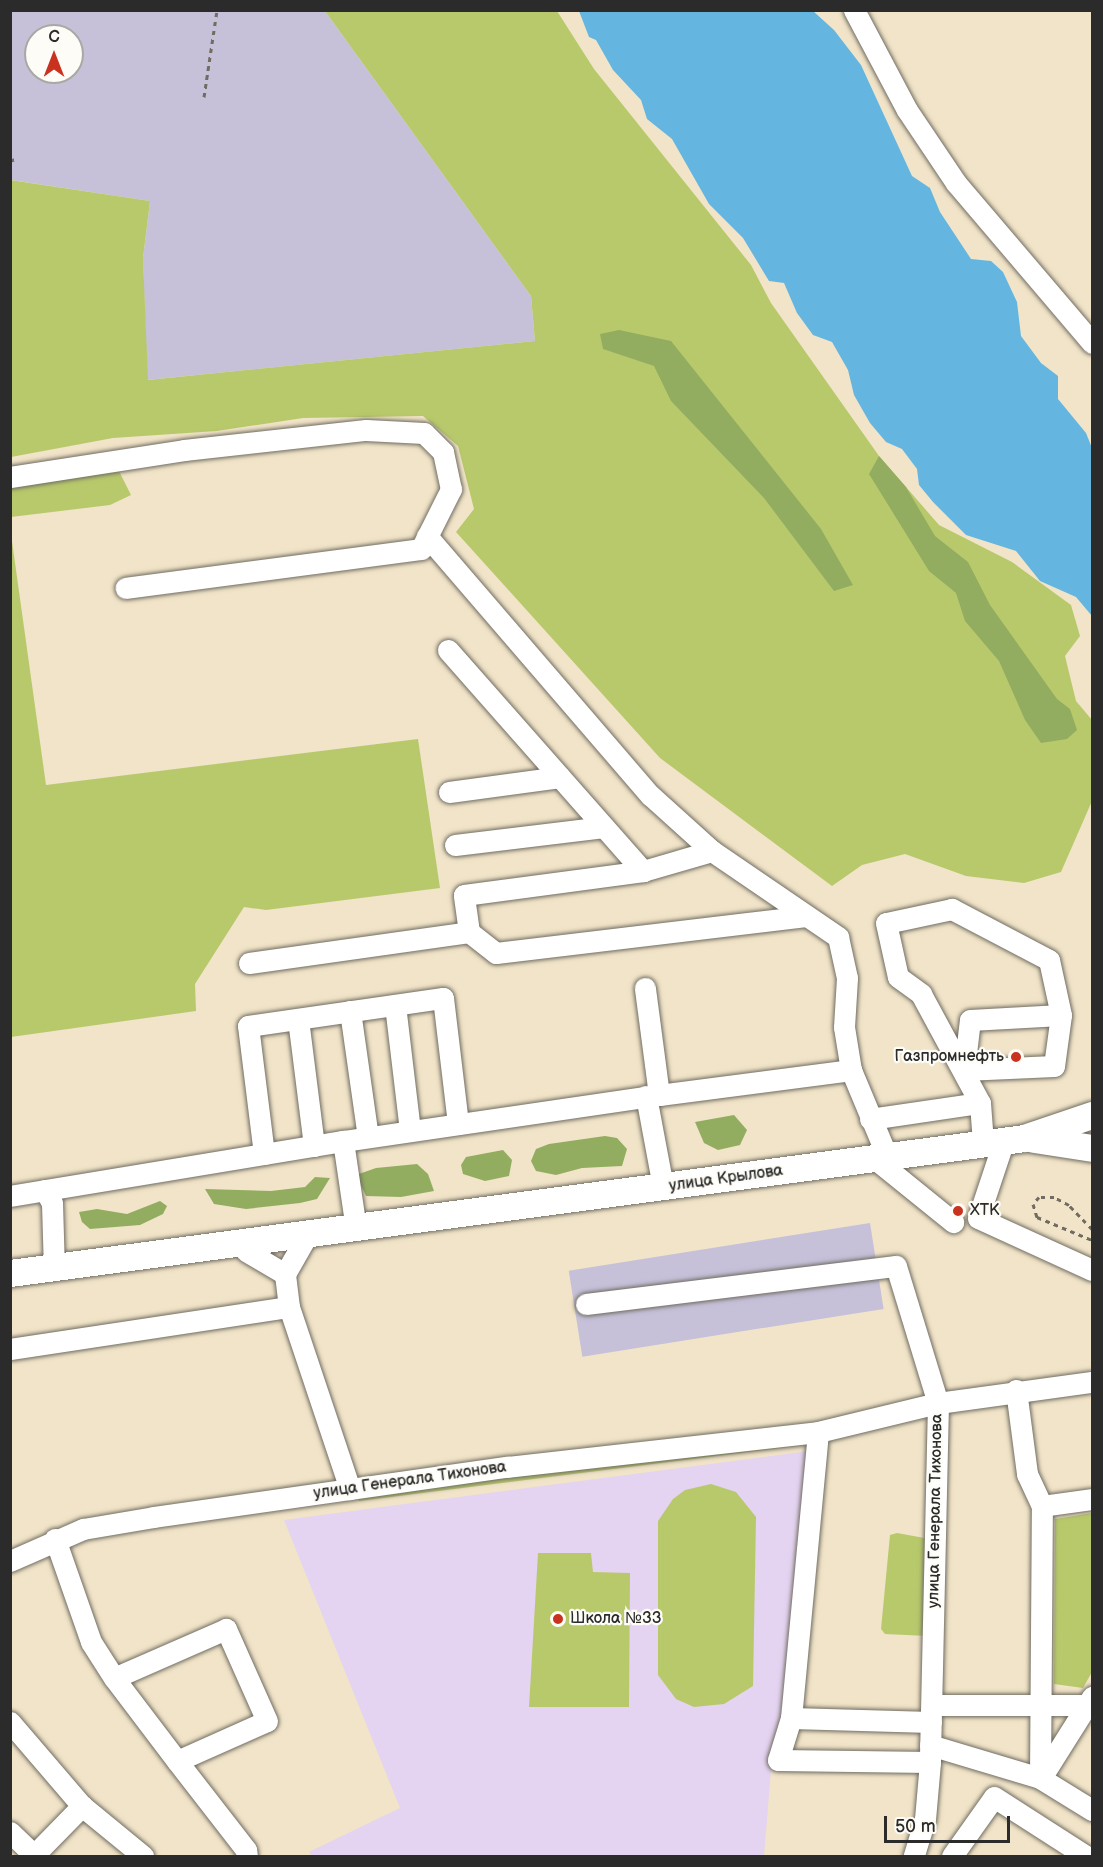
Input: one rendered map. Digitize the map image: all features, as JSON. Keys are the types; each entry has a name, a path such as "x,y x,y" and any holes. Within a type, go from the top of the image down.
{"main road":[{"name":"улица Крылова","path":"356,1229 1004,1140 1092,1115"},
{"path":"1004,1140 1092,1148"},
{"path":"10,1290 246,1251 356,1229"},
{"path":"10,1273 356,1229"}],"street":[{"path":"855,10 907,110 956,183 1092,343"},
{"path":"10,477 303,436 366,430 424,433 443,452 451,489 421,549 412,553 126,588"},
{"path":"427,536 650,795 712,851 838,936 847,978 844,1027 851,1070 870,1119 881,1157 953,1222"},
{"path":"448,650 643,871"},
{"path":"449,792 560,777"},
{"path":"454,844 604,827"},
{"path":"712,851 643,871 464,895 469,932 496,953 806,916"},
{"path":"964,1070 1054,1066 1061,1015 1049,960 952,909 886,923 898,977 921,994 980,1103 1004,1140 978,1218 1092,1270"},
{"path":"249,963 469,932"},
{"path":"645,988 652,1096 663,1187"},
{"path":"264,1154 248,1026 443,998 458,1124"},
{"path":"394,1005 410,1131"},
{"path":"350,1011 368,1137"},
{"path":"964,1070 970,1020 1061,1015"},
{"path":"298,1019 314,1146"},
{"path":"10,1196 368,1137 851,1070"},
{"path":"870,1119 980,1103"},
{"path":"344,1141 356,1229"},
{"path":"45,1190 52,1203 54,1269"},
{"path":"305,1239 285,1274 289,1307 350,1489"},
{"path":"246,1251 285,1274"},
{"name":"улица Генерала Тихонова","path":"586,1304 896,1266 938,1403 930,1754 926,1819 915,1857"},
{"path":"10,1349 289,1307"},
{"name":"улица Генерала Тихонова","path":"10,1561 55,1539 83,1529 350,1489 818,1432 938,1403 1017,1390 1092,1382"},
{"path":"1017,1390 1027,1474 1042,1506 1040,1778"},
{"path":"818,1432 791,1718 778,1760 930,1754 1040,1778 1092,1810"},
{"path":"1042,1506 1092,1499"},
{"path":"55,1539 91,1642 114,1678 246,1850 247,1857"},
{"path":"114,1678 226,1629 267,1721 177,1761"},
{"path":"791,1718 932,1713 1090,1701"},
{"path":"1040,1778 1090,1701"},
{"path":"10,1722 82,1806 143,1857"},
{"path":"954,1856 994,1797 1086,1857"},
{"path":"10,1832 34,1855 82,1806"}],"path":[{"path":"204,97 217,10"},
{"path":"1092,1229 1069,1205 1054,1197 1039,1197 1033,1204 1037,1217 1092,1240"}],"shaded area":[{"path":"10,11 325,11 531,296 535,341 147,380 143,258 150,201 11,180"},
{"path":"870,1223 884,1309 582,1357 569,1271"},
{"name":"Школа №33","path":"809,1451 784,1718 771,1770 764,1856 312,1856 309,1852 400,1808 284,1520"}],"green space":[{"path":"325,11 557,11 594,69 751,265 771,303 879,456 939,525 1012,562 1071,605 1080,636 1065,656 1076,701 1092,720 1092,801 1061,872 1024,883 966,876 905,854 862,865 832,886 660,758 456,532 474,509 458,446 423,416 303,418 217,431 113,438 11,457 10,180 150,201 143,258 148,380 535,341 531,296"},
{"path":"619,330 671,341 821,529 853,585 834,591 764,498 671,401 654,366 603,349 600,334"},
{"path":"879,456 906,487 935,536 968,562 990,605 1057,699 1070,709 1077,730 1067,739 1041,743 1025,720 999,661 965,621 956,593 929,571 869,474"},
{"path":"119,471 131,495 110,505 11,517 10,486"},
{"path":"11,534 46,785 418,739 440,888 266,910 244,907 195,984 196,1011 11,1037"},
{"path":"734,1115 747,1130 740,1145 718,1150 704,1143 695,1122"},
{"path":"605,1136 617,1138 627,1149 622,1166 582,1168 556,1175 536,1171 531,1161 536,1149 549,1144"},
{"path":"503,1150 512,1160 509,1176 485,1181 463,1174 461,1165 466,1157"},
{"path":"417,1164 428,1174 434,1191 401,1197 366,1196 356,1175 376,1168"},
{"path":"315,1177 330,1178 317,1199 246,1209 214,1204 205,1189 271,1191 305,1187"},
{"path":"160,1201 167,1206 163,1214 140,1225 90,1229 82,1222 79,1212 97,1209 127,1214"},
{"path":"788,1439 803,1445 359,1501 358,1498"},
{"path":"711,1484 736,1492 756,1517 753,1686 724,1704 694,1707 676,1699 658,1675 658,1521 673,1499 685,1490"},
{"path":"1092,1513 1092,1672 1083,1688 1054,1684 1055,1519"},
{"path":"897,1533 930,1539 928,1636 885,1634 881,1629 890,1535"},
{"path":"538,1553 591,1553 593,1572 630,1573 629,1707 529,1707"}],"water":[{"path":"579,11 813,11 834,30 861,65 912,176 930,188 940,212 971,259 991,261 1003,272 1017,302 1021,336 1041,363 1058,376 1058,399 1086,433 1092,448 1092,616 1076,597 1040,581 1016,551 966,535 933,502 919,485 917,469 902,449 886,442 870,423 854,395 848,370 832,342 813,335 797,313 784,283 769,281 743,238 709,204 672,139 647,119 641,100 613,70 596,40 589,37"}],"place":[{"name":"Газпромнефть","path":"1016,1057"},
{"name":"ХТК","path":"958,1211"},
{"name":"Школа №33","path":"558,1619"}]}
